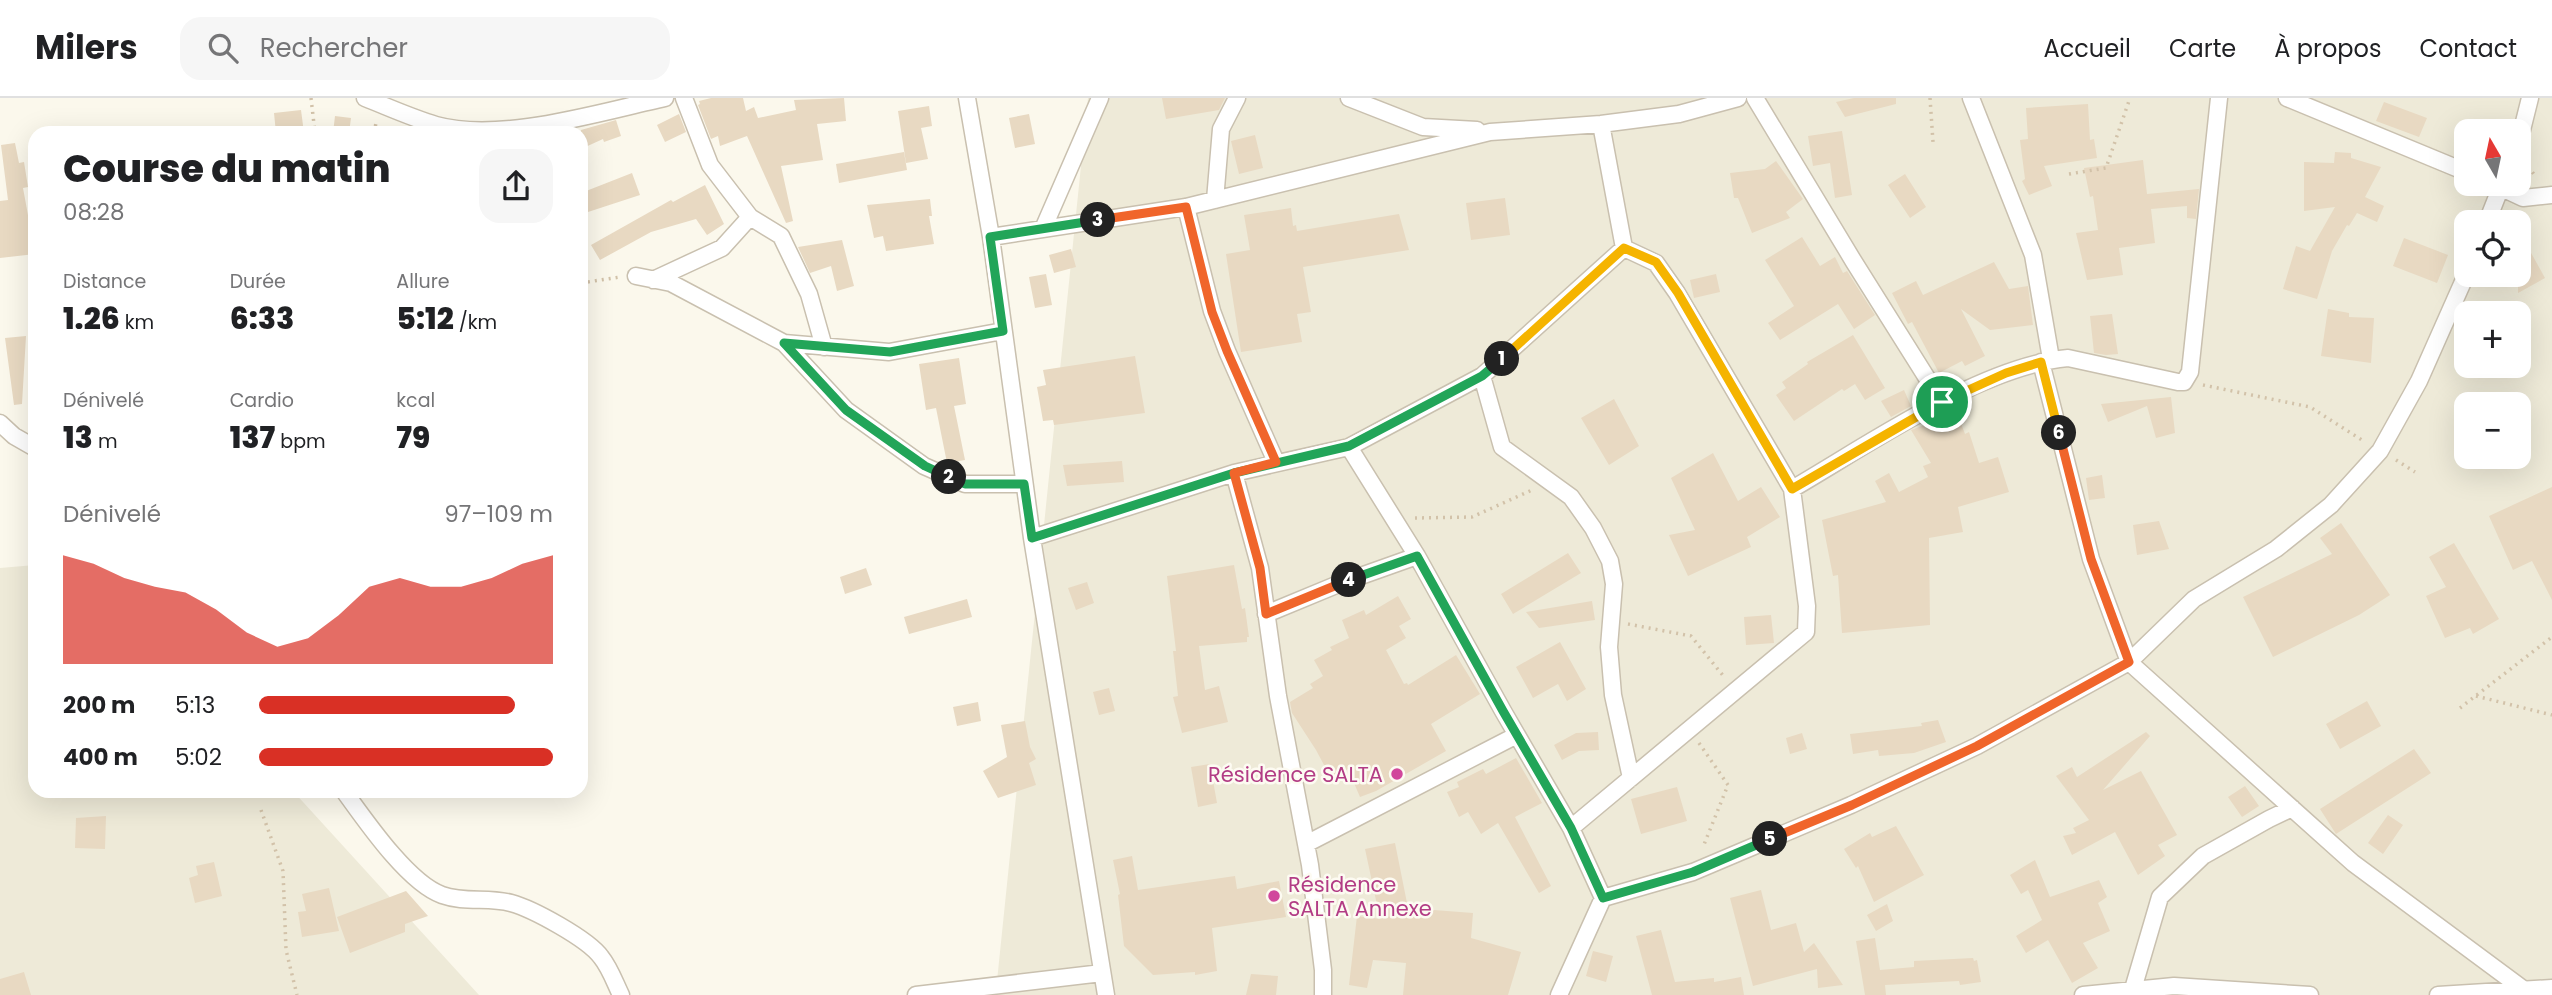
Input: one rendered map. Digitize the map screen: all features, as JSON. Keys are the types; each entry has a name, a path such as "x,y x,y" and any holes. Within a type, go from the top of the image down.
{"street":[{"path":"365,98 444,126"},
{"path":"530,126 665,98"},
{"path":"684,98 710,165 750,217 781,236 809,294 824,347"},
{"path":"967,98 990,237 1032,538 1106,995"},
{"path":"1043,229 1100,98"},
{"path":"1215,200 1221,129 1237,98"},
{"path":"1349,98 1423,127 1490,132 1601,124 1679,114 1738,98"},
{"path":"1755,98 1942,402"},
{"path":"1972,98 2033,255 2046,361 2091,559 2129,662 2353,863 2529,992"},
{"path":"1792,489 1942,402 2006,373 2046,361 2068,358 2184,382 2190,372 2219,98"},
{"path":"2287,98 2454,167"},
{"path":"2525,119 2530,98"},
{"path":"1601,124 1624,248"},
{"path":"990,237 1186,207 1490,132"},
{"path":"2519,196 2523,198 2551,195"},
{"path":"1186,207 1212,312 1276,462"},
{"path":"653,280 722,248 750,217"},
{"path":"1032,538 1234,473 1349,446 1482,376 1624,248"},
{"path":"1571,828 1806,632 1807,606 1792,489 1678,293 1656,262 1624,248"},
{"path":"636,276 671,283 784,343 846,410 925,466 965,484 1024,484"},
{"path":"1603,898 1693,872 1852,805 1977,746 2129,662 2194,599 2276,549 2331,505 2380,451 2419,380 2461,287"},
{"path":"784,343 890,352 1003,331"},
{"path":"1482,376 1502,447 1571,497 1593,527 1610,561 1614,584 1609,647 1613,695 1631,778"},
{"path":"0,423 28,444"},
{"path":"1349,446 1417,556 1571,828 1603,898 1559,995"},
{"path":"1234,473 1260,568 1278,696 1306,844 1318,925 1323,995"},
{"path":"1266,614 1417,556"},
{"path":"1306,844 1517,735"},
{"path":"349,798 370,827 417,881 441,895 466,900 509,902 552,920 601,956 621,995"},
{"path":"2133,989 2160,897 2203,856 2292,808"},
{"path":"916,995 1102,973"},
{"path":"2438,995 2529,992 2552,988"},
{"path":"2083,995 2133,989 2310,995"}],"path":[{"path":"311,98 314,126"},
{"path":"1930,98 1933,142"},
{"path":"2069,174 2106,168 2130,98"},
{"path":"2531,170 2551,195"},
{"path":"588,281 636,276"},
{"path":"2184,382 2310,407 2415,472"},
{"path":"1392,518 1472,517 1552,481"},
{"path":"1612,621 1691,636 1736,691"},
{"path":"2460,708 2552,636"},
{"path":"2475,696 2552,715"},
{"path":"1689,730 1728,785 1693,872"},
{"path":"261,810 283,871 286,950 297,995"}],"shaded area":[{"path":"1088,98 2552,98 2552,995 913,995 997,981"},
{"path":"28,566 28,798 299,798 479,995 0,995 0,568"}],"building":[{"path":"711,98 743,98 746,111 754,107 758,118 796,110 794,100 844,98 846,121 817,124 823,160 781,166 793,221 786,223 747,136 720,146 718,136 711,139 698,105 699,101"},
{"path":"1162,98 1225,98 1219,110 1166,119"},
{"path":"1854,98 1896,98 1896,104 1845,117 1836,102"},
{"path":"2384,102 2427,118 2419,137 2376,121"},
{"path":"2088,104 2090,140 2094,139 2097,158 2044,166 2052,186 2029,195 2022,181 2025,179 2020,140 2028,139 2026,108"},
{"path":"929,106 932,126 921,128 928,159 906,163 898,111"},
{"path":"301,110 303,126 275,126 274,113"},
{"path":"679,114 686,132 665,142 657,125"},
{"path":"1029,114 1035,144 1015,148 1009,118"},
{"path":"335,116 351,118 350,126 334,126"},
{"path":"616,120 621,136 604,142 603,139 588,146 588,128"},
{"path":"1842,131 1852,195 1835,198 1830,163 1813,166 1808,136"},
{"path":"1255,135 1263,168 1239,174 1231,141"},
{"path":"15,143 19,163 24,162 28,187 23,188 28,215 28,255 0,258 0,201 8,200 1,145"},
{"path":"904,152 907,170 839,183 836,164"},
{"path":"2335,152 2351,153 2351,158 2381,167 2365,197 2384,206 2377,222 2357,213 2349,226 2347,225 2332,251 2317,299 2283,289 2296,246 2310,251 2335,207 2304,211 2304,162 2334,163"},
{"path":"2143,160 2147,194 2199,189 2196,219 2187,218 2187,206 2151,209 2155,243 2119,248 2123,275 2087,280 2076,233 2098,230 2093,196 2090,197 2084,168"},
{"path":"1776,161 1803,199 1786,212 1790,218 1752,233 1738,198 1734,198 1730,173 1765,169"},
{"path":"632,173 640,195 588,212 588,190"},
{"path":"1905,174 1926,207 1910,218 1888,185"},
{"path":"705,185 724,224 707,235 696,219 651,232 600,260 591,245 671,200 673,202"},
{"path":"1505,198 1510,235 1471,240 1466,203"},
{"path":"930,199 932,216 929,216 934,244 886,251 883,236 874,238 867,205"},
{"path":"1291,208 1293,226 1296,225 1297,231 1399,214 1409,250 1303,267 1311,312 1297,314 1302,342 1241,352 1226,254 1250,250 1244,215"},
{"path":"1802,237 1820,266 1835,257 1843,273 1847,271 1875,315 1854,329 1838,304 1780,340 1768,323 1794,306 1765,260"},
{"path":"2404,238 2448,255 2437,283 2393,266"},
{"path":"842,240 854,286 837,291 831,266 810,273 798,247"},
{"path":"1071,249 1076,267 1054,273 1049,255"},
{"path":"2531,253 2545,278 2531,286"},
{"path":"1994,262 2009,289 2028,286 2033,325 1990,330 1961,309 1985,356 1965,366 1962,361 1939,373 1912,322 1908,324 1892,293 1916,281 1923,295"},
{"path":"1046,274 1052,305 1035,308 1029,277"},
{"path":"1716,274 1720,292 1694,298 1690,280"},
{"path":"2518,287 2529,287 2518,293"},
{"path":"2328,309 2349,313 2349,317 2374,318 2371,363 2321,356"},
{"path":"2112,314 2118,354 2094,353 2090,316"},
{"path":"1853,335 1885,388 1865,400 1855,384 1844,391 1842,389 1794,421 1776,395 1786,388 1782,382 1808,364 1807,362"},
{"path":"26,336 22,404 14,405 5,338"},
{"path":"1135,356 1145,413 1054,425 1053,420 1043,421 1037,387 1046,385 1043,370"},
{"path":"959,358 966,404 954,406 965,460 947,463 936,408 926,410 919,364"},
{"path":"1904,390 1911,406 1891,417 1881,401"},
{"path":"2171,397 2175,433 2156,438 2147,406 2108,422 2101,404"},
{"path":"1614,399 1639,446 1609,465 1581,418"},
{"path":"1957,413 1965,434 1969,432 1979,463 1998,457 2009,492 1958,507 1963,532 1929,538 1930,625 1842,633 1838,575 1833,576 1822,520 1886,502 1875,481 1889,473 1899,492 1928,477 1923,466 1931,463 1911,430"},
{"path":"1713,453 1738,501 1761,487 1780,517 1747,537 1751,547 1688,576 1669,535 1695,530 1671,478"},
{"path":"1122,461 1124,482 1067,486 1063,465"},
{"path":"2102,475 2105,498 2089,500 2086,478"},
{"path":"2552,487 2552,600 2532,561 2513,570 2489,516"},
{"path":"2159,521 2169,549 2137,555 2133,525"},
{"path":"2341,523 2390,595 2359,615 2273,657 2243,597 2332,554 2320,538"},
{"path":"2454,543 2499,619 2473,634 2470,628 2445,638 2426,596 2446,587 2429,557"},
{"path":"1568,553 1581,573 1513,614 1501,594"},
{"path":"1234,565 1242,609 1245,608 1249,637 1247,642 1199,646 1205,690 1219,686 1228,722 1182,733 1173,697 1178,696 1173,651 1176,651 1167,576"},
{"path":"866,568 872,585 845,594 840,577"},
{"path":"1087,582 1094,603 1076,610 1068,588"},
{"path":"1398,596 1411,619 1399,626 1406,638 1386,650 1404,684 1408,685 1456,655 1480,694 1431,724 1446,751 1376,791 1360,797 1348,769 1331,778 1292,713 1290,702 1313,688 1310,684 1323,676 1314,660 1332,650 1330,647 1349,638 1342,620 1364,610 1366,615"},
{"path":"967,599 972,617 909,634 904,617"},
{"path":"1592,601 1595,620 1539,628 1526,612"},
{"path":"1771,615 1774,643 1746,645 1744,617"},
{"path":"1560,642 1586,689 1567,701 1558,684 1533,698 1516,667"},
{"path":"1109,688 1115,711 1099,715 1093,692"},
{"path":"2367,701 2381,726 2340,749 2326,724"},
{"path":"978,702 981,721 957,726 953,707"},
{"path":"1938,720 1946,742 1914,753 1879,756 1878,750 1853,754 1850,734 1922,726 1921,723"},
{"path":"1025,721 1030,747 1036,759 1029,763 1036,785 998,798 983,771 1007,757 1001,725"},
{"path":"1598,732 1599,750 1579,751 1562,760 1554,745 1576,733"},
{"path":"2146,732 2150,736 2103,790 2141,771 2177,835 2158,845 2165,856 2138,875 2115,832 2072,855 2063,836 2076,833 2073,828 2089,820 2056,776 2072,767 2077,777"},
{"path":"1802,733 1807,749 1790,754 1786,738"},
{"path":"2414,749 2431,773 2336,834 2320,809"},
{"path":"1516,758 1542,803 1515,817 1551,886 1539,893 1498,823 1481,834 1468,812 1459,817 1447,792 1459,787 1457,782 1483,769 1486,774"},
{"path":"1210,764 1217,803 1198,807 1191,767"},
{"path":"2245,786 2259,806 2242,817 2228,797"},
{"path":"1677,787 1687,821 1641,834 1631,799"},
{"path":"2388,815 2403,825 2383,854 2368,843"},
{"path":"106,816 105,849 75,848 76,818"},
{"path":"1896,826 1924,875 1874,902 1858,866 1856,868 1844,849 1870,833 1872,837"},
{"path":"1395,843 1408,908 1473,913 1471,938 1521,952 1508,995 1403,995 1406,963 1373,960 1367,988 1349,985 1357,916 1380,919 1365,849"},
{"path":"1132,856 1138,890 1235,876 1237,889 1279,881 1286,917 1212,928 1217,971 1195,975 1195,972 1153,975 1124,946 1120,894 1113,860"},
{"path":"2035,860 2050,897 2099,880 2107,897 2098,903 2110,931 2083,943 2098,968 2072,983 2048,940 2026,953 2016,936 2042,920 2028,890 2021,894 2010,875"},
{"path":"214,862 222,896 195,903 189,878 198,875 196,866"},
{"path":"329,888 339,931 302,937 298,912 306,911 302,894"},
{"path":"1761,890 1771,930 1796,923 1804,952 1814,943 1843,985 1818,988 1817,969 1753,986 1730,898"},
{"path":"406,891 428,916 405,924 405,932 350,953 337,917"},
{"path":"1887,904 1893,921 1876,931 1867,915"},
{"path":"1661,930 1675,982 1714,978 1714,982 1741,977 1744,995 1652,995 1636,936"},
{"path":"1875,938 1880,970 1914,967 1914,961 1973,958 1974,961 1977,960 1981,982 1960,985 1959,981 1885,985 1886,995 1865,995 1856,941"},
{"path":"1593,951 1613,956 1606,982 1586,976"},
{"path":"24,972 31,995 0,995 0,979"},
{"path":"1251,974 1278,976 1276,995 1246,995"}],"place":[{"name":"Résidence SALTA","path":"1397,774"},
{"name":"Résidence SALTA Annexe","path":"1274,896"}],"route":[{"path":"1942,402 1792,489 1678,293 1656,262 1624,248 1482,376 1349,446 1234,473 1032,538 1024,484 965,484 925,466 846,410 784,343 890,352 1003,331 990,237 1186,207 1212,312 1276,462 1234,473 1260,568 1266,614 1417,556 1571,828 1603,898 1693,872 1852,805 1977,746 2129,662 2091,559 2041,362 2006,373 1942,402"}]}
